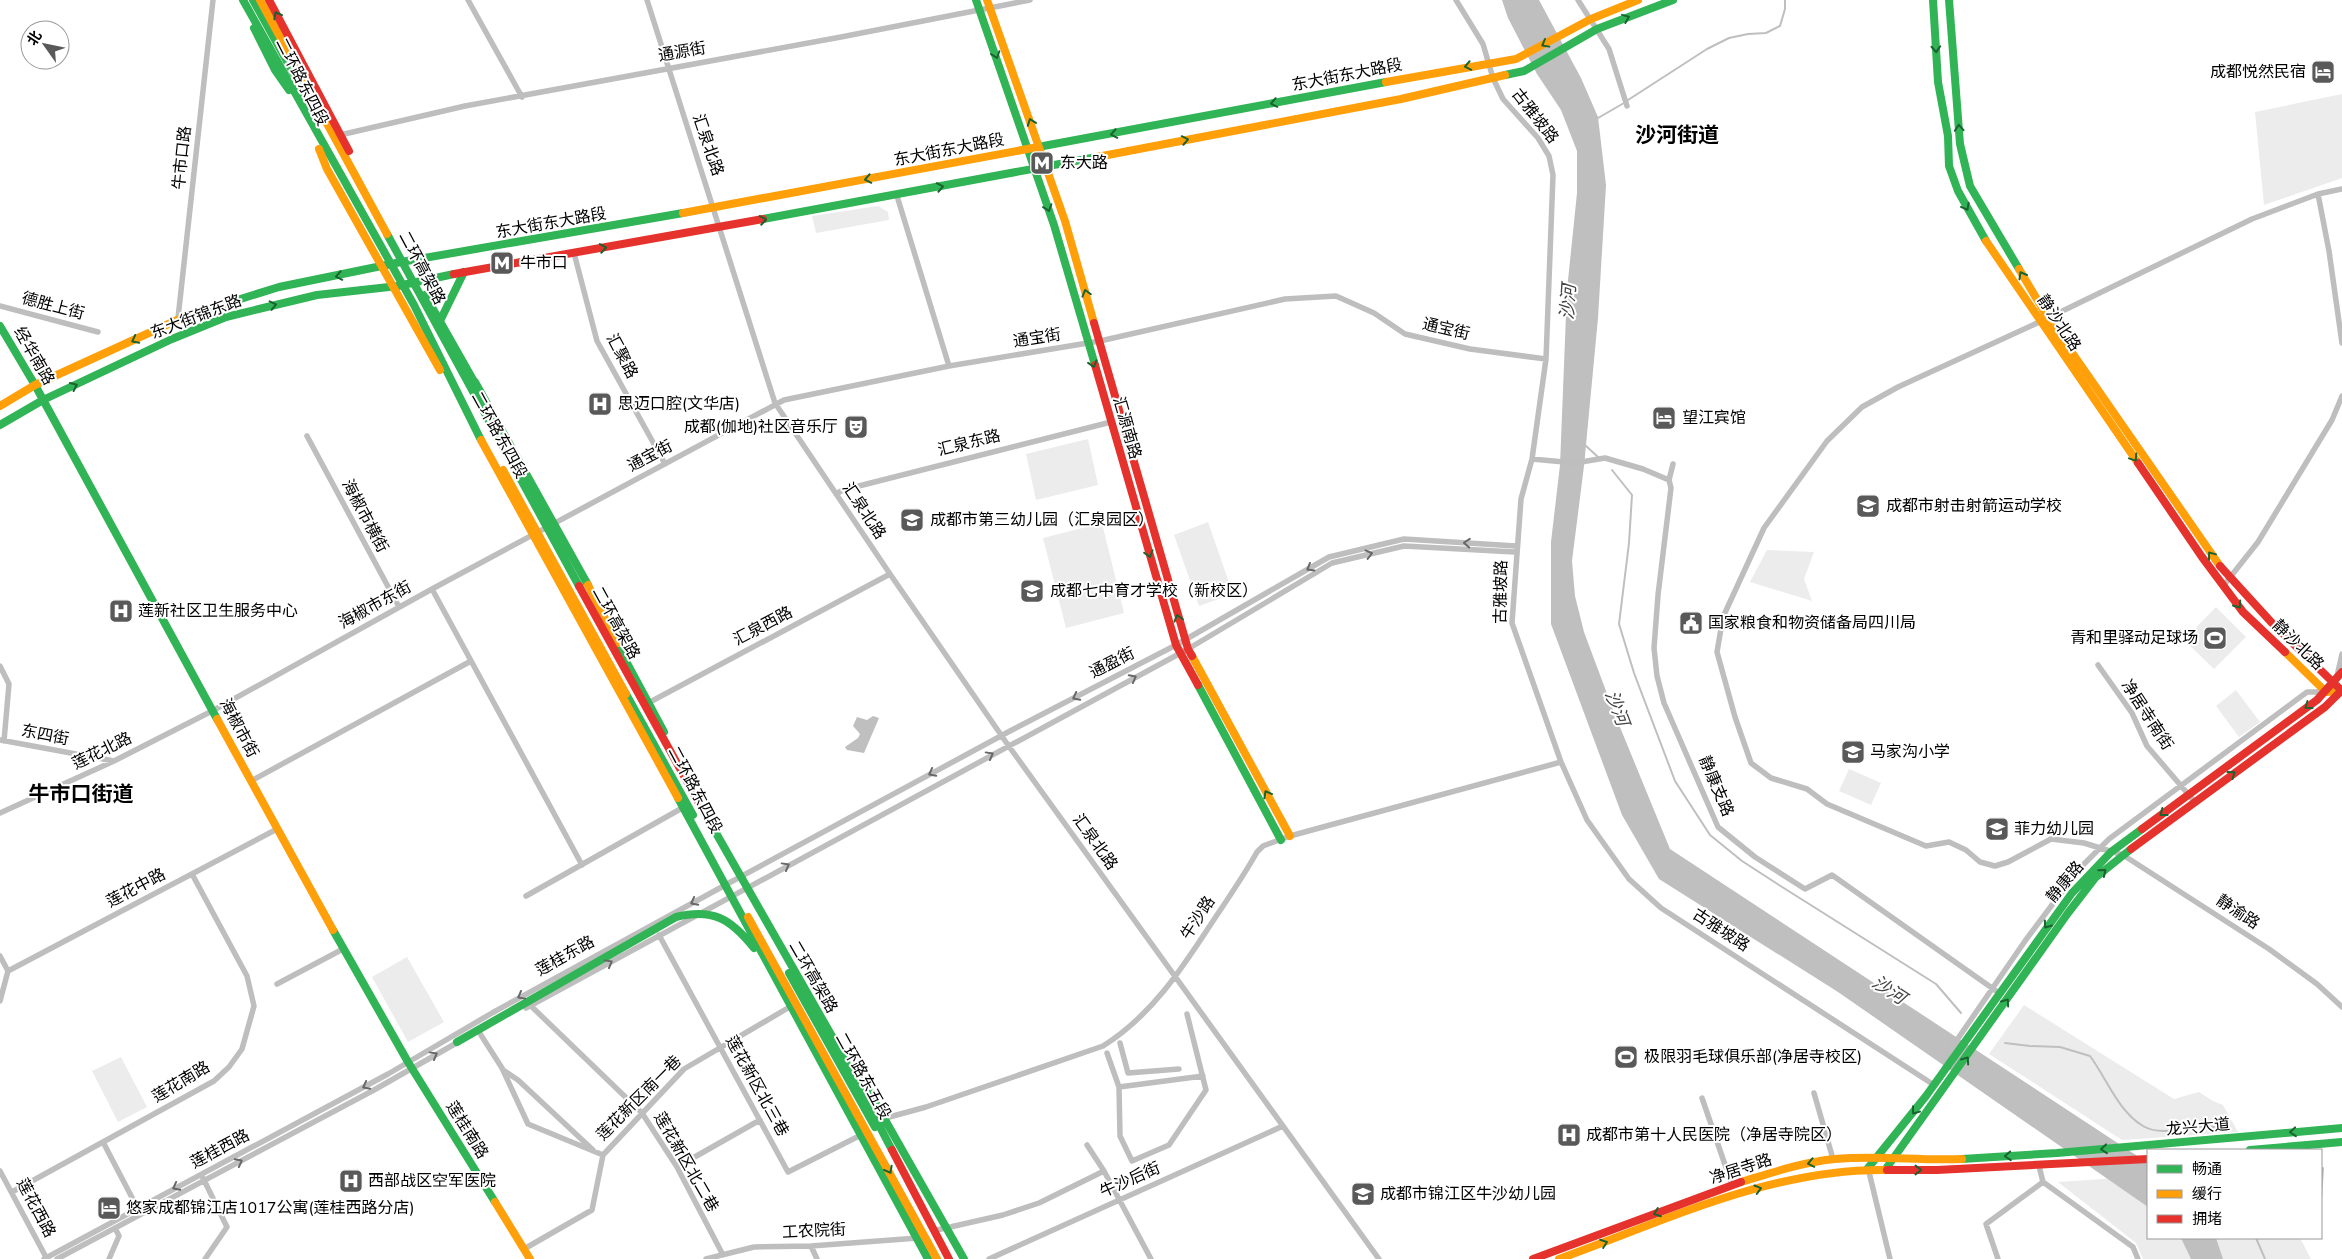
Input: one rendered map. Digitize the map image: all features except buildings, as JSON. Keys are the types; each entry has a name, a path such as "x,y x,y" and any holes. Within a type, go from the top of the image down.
{"main road":[{"path":"239,0 275,70 296,101"},
{"name":"二环高架路","path":"243,0 414,305 490,457 781,986 928,1259"},
{"name":"二环路东四段","path":"248,0 267,35 347,165 401,262 417,281 440,320 474,382 480,399 647,703 737,878"},
{"name":"二环路东四段","path":"253,0 296,101 316,141 636,709 729,883"},
{"name":"二环高架路","path":"260,0 424,300 480,408 647,703 748,892 848,1067 891,1152 949,1259"},
{"path":"269,0 349,151 347,165"},
{"name":"汇源南路","path":"976,0 1054,225 1087,344 1178,649 1281,840"},
{"path":"1591,19 1638,0"},
{"name":"东大街东大路段","path":"417,281 897,196 1401,99 1524,71 1597,29 1673,0"},
{"name":"静沙北路","path":"1933,0 1938,82 1948,136 1949,166 1958,191 1980,232 2044,319 2202,557 2226,582 2337,678 2342,691 2326,692 2243,612 2226,582"},
{"name":"静沙北路","path":"1949,0 1960,144 1970,186 2044,319"},
{"name":"汇源南路","path":"988,4 1066,221 1184,640 1290,836"},
{"name":"东大街东大路段","path":"386,266 1040,148 1490,62 1516,60 1591,19"},
{"path":"316,141 327,169 431,357 460,399"},
{"name":"东大街锦东路","path":"0,406 35,385 128,344 178,318 279,288 386,266"},
{"path":"440,320 464,272"},
{"name":"东大街锦东路","path":"0,425 43,400 172,339 226,317 317,295 398,286 417,281"},
{"name":"经华南路","path":"0,326 43,400"},
{"path":"474,382 607,619 647,703"},
{"name":"海椒市街","path":"43,400 343,949 410,1064"},
{"path":"490,457 500,487 608,681 636,709"},
{"name":"静康路","path":"1868,1168 1944,1072 1966,1034 1996,991 2080,883 2111,852 2326,692 2337,678"},
{"name":"静康路","path":"1885,1170 1954,1078 2068,912 2095,878 2194,801 2325,707 2342,691"},
{"name":"二环路东五段","path":"737,878 872,1121 954,1259"},
{"name":"二环路东五段","path":"729,883 937,1259"},
{"path":"457,1042 676,917 690,913 710,914 731,923 742,932 781,986"},
{"name":"莲桂南路","path":"410,1064 530,1259"},
{"path":"848,1067 858,1073 964,1259"},
{"name":"龙兴大道","path":"2057,1153 2342,1128"},
{"path":"2262,1149 2342,1142"},
{"name":"净居寺路","path":"1558,1259 1581,1247 1732,1185 1788,1168 1832,1159 1878,1157 1926,1161 2057,1153"},
{"path":"2039,1166 2147,1159"},
{"name":"净居寺路","path":"1581,1247 1737,1194 1822,1174 1868,1168 1885,1170 2039,1166"},
{"name":"净居寺路","path":"1533,1259 1571,1253"}],"street":[{"name":"牛市口路","path":"178,318 213,0"},
{"path":"468,0 522,97"},
{"name":"汇泉北路","path":"647,0 667,69 714,208 775,403 1008,745 1379,1259"},
{"name":"通源街","path":"340,135 465,106 841,37 979,9 988,4 1030,0"},
{"name":"古雅坡路","path":"1456,0 1483,44 1503,98 1538,138 1549,156 1554,175 1546,359 1532,459 1521,499 1512,623 1560,762 1587,820 1629,879 1660,908 1934,1085"},
{"path":"1578,0 1609,48 1627,106"},
{"path":"2044,319 2252,219 2318,194 2342,189"},
{"path":"2318,194 2329,252 2342,343"},
{"path":"897,196 949,366"},
{"name":"汇聚路","path":"574,254 596,341 665,464"},
{"name":"通宝街","path":"550,524 665,464 775,403 784,400 949,366 1099,342 1285,299 1336,296 1374,314 1405,334 1463,348 1546,359"},
{"name":"德胜上街","path":"0,306 98,332"},
{"name":"静渝路","path":"2044,319 1898,387 1862,407 1827,441 1764,528 1723,617 1717,652 1735,717 1751,763 1771,778 1807,789 1826,804 1926,846 1949,842 1966,850 1980,862 1995,866 2008,862 2051,839 2084,843 2123,855 2269,949 2317,984 2342,1007"},
{"path":"2226,582 2258,542 2332,420 2340,406 2342,396"},
{"name":"汇泉东路","path":"836,494 843,490 1111,422"},
{"name":"海椒市横街","path":"308,436 399,607"},
{"path":"1532,459 1566,463 1601,459 1644,469 1669,480"},
{"name":"静康支路","path":"1673,464 1669,480 1671,488 1658,595 1654,648 1657,676 1664,703 1718,827 1755,857 1805,889 1832,875 1996,991"},
{"name":"海椒市东街","path":"214,710 550,524"},
{"name":"通盈街","path":"743,890 1008,745 1178,649 1184,640 1330,557 1404,539 1516,549"},
{"name":"通盈街","path":"737,878 1002,736 1178,649 1188,649 1332,564 1404,546 1516,549"},
{"name":"汇泉西路","path":"647,703 890,574"},
{"path":"432,589 582,865"},
{"path":"2337,678 2342,654"},
{"path":"252,781 471,661"},
{"name":"净居寺南街","path":"2098,665 2132,714 2147,746 2194,801"},
{"path":"0,666 9,684 2,741"},
{"path":"1996,991 2079,869 2109,839 2307,692 2326,692"},
{"name":"莲花北路","path":"0,813 114,761 214,710"},
{"name":"东四街","path":"2,741 114,761"},
{"name":"牛沙路","path":"872,1121 926,1107 1103,1046 1117,1037 1155,1003 1176,978 1257,852 1263,846 1290,836 1560,762"},
{"path":"526,896 688,805"},
{"name":"莲花中路","path":"8,972 277,829"},
{"name":"莲花南路","path":"12,1192 214,1081 229,1067 242,1049 254,1006 247,976 192,874"},
{"name":"莲桂东路","path":"410,1064 500,1008 737,878"},
{"name":"莲桂东路","path":"410,1064 531,1006 743,890"},
{"name":"莲花新区北三巷","path":"659,936 788,1172 867,1132"},
{"path":"277,984 343,949"},
{"path":"0,956 8,972 0,1001"},
{"name":"莲花新区南一巷","path":"524,1249 592,1210 602,1155 684,1069 719,1046 797,1003"},
{"name":"莲花新区北二巷","path":"531,1006 642,1113 677,1167 723,1255"},
{"path":"1107,1053 1119,1087 1120,1136 1132,1161 1168,1145 1206,1090 1187,1014"},
{"path":"478,1032 502,1068 528,1124 533,1128 602,1155"},
{"path":"1120,1043 1128,1073 1179,1069"},
{"name":"莲桂西路","path":"57,1259 116,1228 139,1211 201,1174 410,1064"},
{"name":"莲桂西路","path":"45,1259 139,1211 204,1181 374,1090 410,1064"},
{"path":"502,1068 518,1080 596,1152"},
{"path":"1119,1087 1203,1076"},
{"path":"1814,1093 1832,1159"},
{"path":"1702,1098 1732,1185"},
{"path":"677,1167 760,1120"},
{"name":"牛沙后街","path":"989,1259 1283,1126"},
{"path":"103,1142 139,1211"},
{"path":"1087,1145 1104,1171 1151,1259"},
{"path":"2039,1166 2043,1182 2133,1247 2138,1259"},
{"path":"1868,1168 1890,1259"},
{"name":"莲花西路","path":"0,1170 45,1259"},
{"path":"937,1230 1004,1215 1039,1203 1104,1171"},
{"path":"201,1174 227,1227 205,1259"},
{"path":"1998,1259 1986,1224 2043,1182"},
{"path":"109,1259 119,1236 116,1228"},
{"name":"工农院街","path":"706,1259 754,1247 811,1246 925,1237"},
{"path":"811,1246 817,1259"},
{"path":"1581,1247 1585,1259"}],"shaded area":[{"path":"2342,94 2342,178 2264,205 2255,112"},
{"path":"878,206 888,212 889,220 816,233 812,216"},
{"path":"1088,439 1098,485 1036,500 1026,454"},
{"path":"1208,522 1233,594 1199,606 1174,535"},
{"path":"1102,523 1124,613 1066,628 1043,538"},
{"path":"1767,550 1814,552 1804,579 1812,601 1750,582"},
{"name":"青和里驿动足球场","path":"2216,607 2246,637 2214,669 2184,640"},
{"path":"2236,690 2260,722 2239,737 2216,706"},
{"path":"1849,769 1881,783 1871,805 1839,791"},
{"path":"407,957 444,1022 408,1042 372,977"},
{"path":"2024,1005 2174,1099 2199,1092 2223,1105 2238,1132 2122,1140 1989,1054"},
{"path":"121,1057 147,1107 118,1122 92,1071"},
{"path":"2147,1176 2147,1239 2301,1239 2311,1259 2143,1259 2136,1243 2058,1182"}],"water":[{"name":"沙河","path":"1502,0 1539,0 1581,78 1598,117 1606,185 1598,318 1584,466 1572,561 1575,596 1584,632 1615,715 1670,849 2147,1162 2147,1206 1838,992 1659,879 1622,815 1551,624 1551,542 1560,465 1567,290 1577,193 1577,151 1561,110 1537,74 1508,18"},
{"path":"873,716 879,718 864,753 847,750 845,747 858,738 860,734 853,726 857,717 867,720"},
{"path":"2181,1239 2216,1239 2223,1259 2191,1259"}],"waterway":[{"path":"1628,100 1707,49 1729,38 1766,33 1780,26 1785,9 1785,0"},
{"path":"1598,118 1624,103"},
{"path":"1585,445 1598,457"},
{"path":"1612,470 1632,495 1629,543 1619,624 1634,673 1675,781 1710,835 1742,861 1936,984 1961,1013"},
{"path":"2005,1043 2060,1047 2090,1056 2127,1112 2134,1120 2152,1130 2163,1131 2204,1126 2218,1129"},
{"path":"2322,1184 2323,1168"},
{"path":"2256,1239 2265,1259"}],"traffic: fast":[{"path":"243,0 414,305 481,440"},
{"path":"253,0 315,112"},
{"path":"976,0 1054,225 1095,365"},
{"path":"1505,75 1524,71 1597,29 1673,0"},
{"path":"1933,0 1938,82 1948,136 1949,166 1958,191 1986,241"},
{"path":"1949,0 1960,144 1970,186 2019,269"},
{"path":"254,28 275,70 289,90"},
{"path":"1038,147 1386,82"},
{"path":"763,219 1097,157"},
{"path":"186,316 279,287 401,262 683,213"},
{"path":"387,234 579,586"},
{"path":"440,321 464,272"},
{"path":"0,425 43,400 172,339 226,317 317,295 398,286 454,274"},
{"path":"425,295 476,385"},
{"path":"0,326 35,385 217,719"},
{"path":"475,382 588,585"},
{"path":"614,639 664,732"},
{"path":"1198,685 1281,840"},
{"path":"626,694 693,815"},
{"path":"678,798 928,1259"},
{"path":"704,812 837,1045 892,1150"},
{"path":"1868,1168 1926,1096 2072,893 2111,852 2142,829"},
{"path":"1885,1170 2068,913 2095,878 2131,849"},
{"path":"457,1042 676,917 701,914 720,918 737,930 754,948"},
{"path":"333,930 408,1062 495,1202"},
{"path":"789,973 875,1127"},
{"path":"863,1081 964,1259"},
{"path":"1962,1159 2057,1153 2342,1128"},
{"path":"2262,1149 2342,1142"}],"traffic: slow":[{"path":"260,0 387,234"},
{"path":"987,0 1065,221 1094,323"},
{"path":"1386,82 1516,59 1591,19 1638,0"},
{"path":"1097,157 1401,99 1505,75"},
{"path":"683,213 1038,147"},
{"path":"319,149 327,169 440,370"},
{"path":"1986,241 2138,463"},
{"path":"2019,269 2048,318 2220,566"},
{"path":"0,406 35,385 186,316"},
{"path":"481,440 678,798"},
{"path":"503,470 626,694"},
{"path":"588,585 618,643"},
{"path":"2285,652 2326,692 2342,691"},
{"path":"1192,656 1290,836"},
{"path":"217,719 333,930"},
{"path":"748,917 937,1259"},
{"path":"1741,1182 1823,1160 1867,1158 1962,1159"},
{"path":"1559,1259 1679,1214 1761,1187 1802,1178 1844,1172 1887,1170"},
{"path":"495,1202 530,1259"}],"traffic: jam":[{"path":"269,0 349,151"},
{"path":"454,274 763,219"},
{"path":"1094,323 1188,649 1192,656"},
{"path":"1095,365 1176,645 1198,685"},
{"path":"2138,463 2202,557 2243,612 2285,652"},
{"path":"2220,566 2272,623 2342,691"},
{"path":"579,586 704,812"},
{"path":"2142,829 2317,700 2342,672"},
{"path":"2131,849 2325,707 2342,690"},
{"path":"892,1150 949,1259"},
{"path":"1887,1170 1937,1170 2147,1159"},
{"path":"1533,1259 1741,1182"}],"place":[{"name":"成都悦然民宿","path":"2323,72"},
{"name":"东大路","path":"1042,163"},
{"name":"牛市口","path":"502,263"},
{"name":"思迈口腔(文华店)","path":"600,404"},
{"name":"望江宾馆","path":"1664,418"},
{"name":"成都(伽地)社区音乐厅","path":"856,427"},
{"name":"成都市射击射箭运动学校","path":"1868,506"},
{"name":"成都市第三幼儿园（汇泉园区）","path":"912,520"},
{"name":"成都七中育才学校（新校区）","path":"1032,591"},
{"name":"莲新社区卫生服务中心","path":"121,611"},
{"name":"国家粮食和物资储备局四川局","path":"1691,623"},
{"name":"青和里驿动足球场","path":"2215,638"},
{"name":"马家沟小学","path":"1853,752"},
{"name":"菲力幼儿园","path":"1997,829"},
{"name":"极限羽毛球俱乐部(净居寺校区)","path":"1626,1057"},
{"name":"成都市第十人民医院（净居寺院区）","path":"1569,1135"},
{"name":"西部战区空军医院","path":"351,1181"},
{"name":"成都市锦江区牛沙幼儿园","path":"1363,1194"},
{"name":"悠家成都锦江店1017公寓(莲桂西路分店)","path":"109,1208"}],"district":[{"name":"沙河街道","path":"1677,135"},
{"name":"牛市口街道","path":"81,794"}]}
